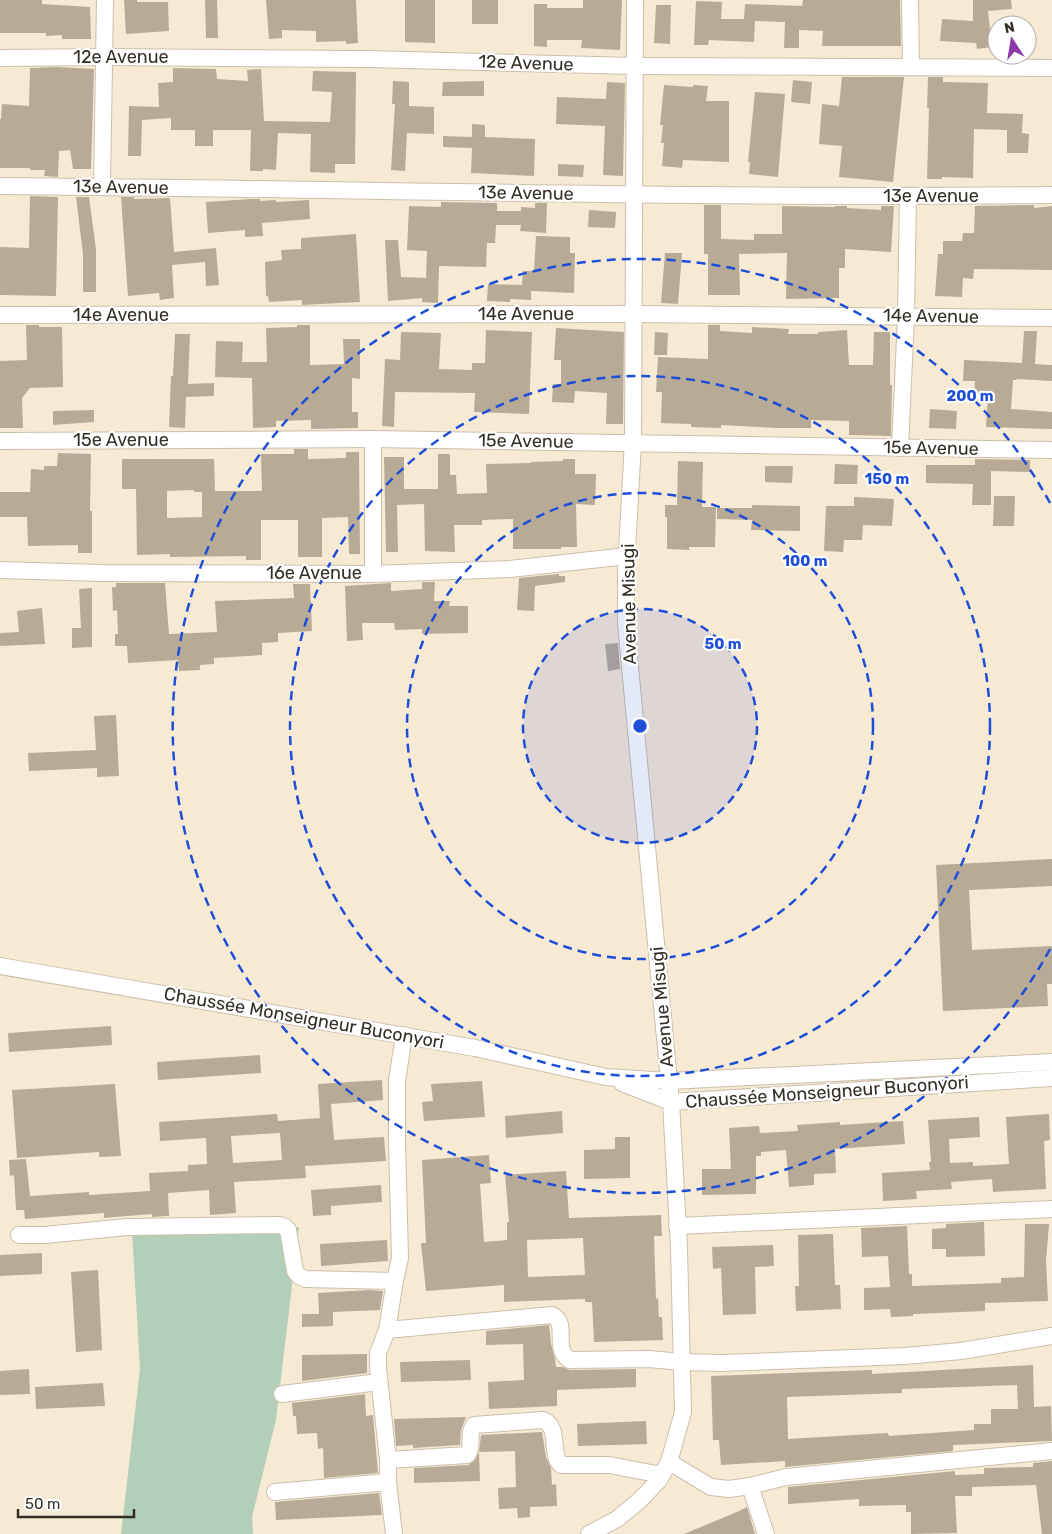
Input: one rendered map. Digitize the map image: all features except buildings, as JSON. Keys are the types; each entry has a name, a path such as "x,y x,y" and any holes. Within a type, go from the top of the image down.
{"street":[{"path":"102,187 105,0"},
{"name":"Avenue Misugi","path":"589,1534 617,1519 659,1480 666,1468 683,1412 671,1102 626,624 626,562 633,442 635,0"},
{"path":"910,0 911,67"},
{"name":"12e Avenue","path":"0,58 368,58 634,66 1052,68"},
{"name":"13e Avenue","path":"0,186 635,194 1052,195"},
{"path":"900,448 906,316 908,196"},
{"name":"14e Avenue","path":"0,315 634,314 1052,318"},
{"path":"373,439 373,574"},
{"name":"15e Avenue","path":"0,441 373,439 1052,450"},
{"name":"16e Avenue","path":"0,570 101,573 373,574 626,562"},
{"name":"Chaussée Monseigneur Buconyori","path":"0,966 475,1048 606,1077 671,1102 1051,1070"},
{"path":"394,1534 388,1482 388,1460 378,1382 378,1353 387,1330 400,1258 397,1081 404,1035"},
{"name":"Chaussée Monseigneur Buconyori","path":"606,1077 669,1081 1051,1070"},
{"path":"677,1226 1052,1209"},
{"path":"19,1236 127,1227 280,1225 288,1230 294,1271 305,1279 395,1281"},
{"path":"387,1330 552,1315 557,1317 560,1322 561,1350 564,1356 570,1360 649,1359 722,1363 905,1356 961,1351 1052,1336"},
{"path":"282,1394 378,1382"},
{"path":"388,1460 467,1455 470,1451 471,1430 474,1425 543,1420 552,1427 557,1461 561,1465 666,1468 711,1487 730,1489 786,1477 1052,1451"},
{"path":"275,1492 388,1482"},
{"path":"750,1486 766,1534"}],"green space":[{"path":"299,1227 276,1420 252,1517 253,1534 121,1534 140,1369 132,1231"}]}
